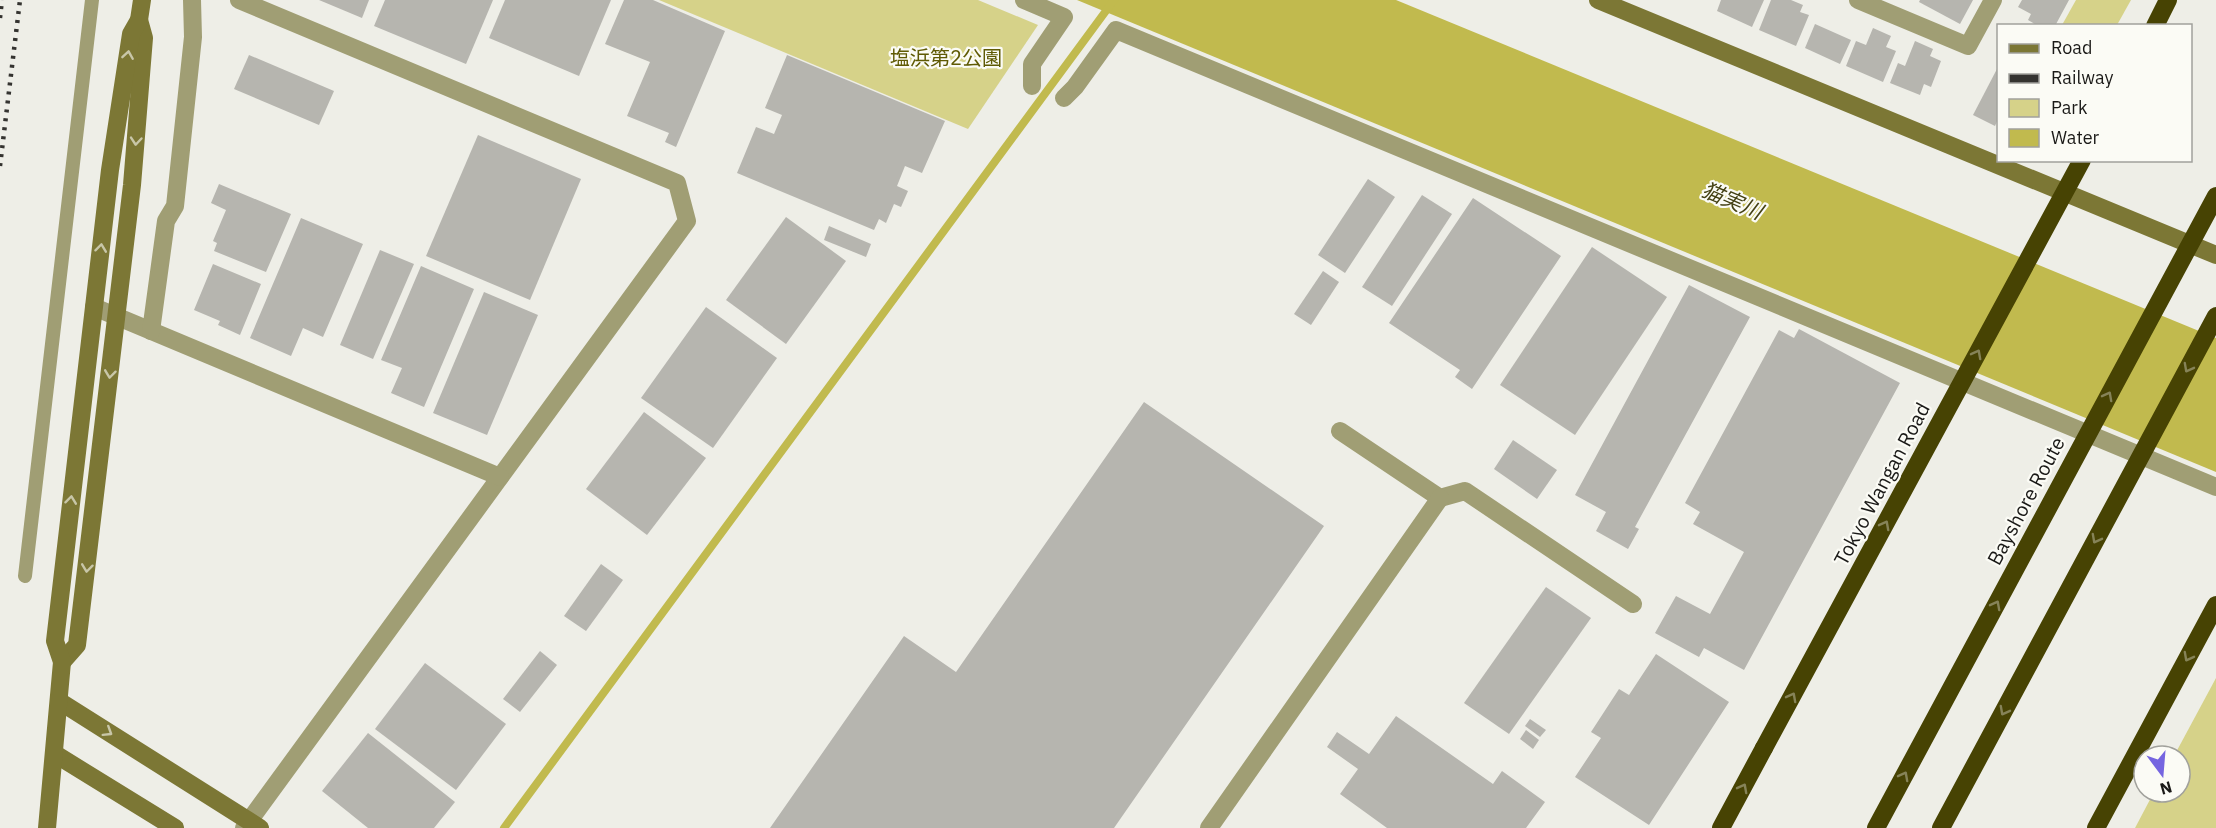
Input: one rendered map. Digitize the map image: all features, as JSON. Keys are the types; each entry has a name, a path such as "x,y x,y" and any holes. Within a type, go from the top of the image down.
{"highway":[{"path":"2156,24 2168,0"},
{"name":"Tokyo Wangan Road","path":"1721,828 2081,162"},
{"name":"Bayshore Route","path":"1876,828 2216,196"},
{"path":"1941,828 2216,316"},
{"path":"2096,828 2216,606"}],"street":[{"path":"47,828 62,662 55,641 110,170 131,34 139,20 142,0"},
{"path":"150,331 166,221 175,206 193,37 192,0"},
{"path":"59,701 251,826 500,477 687,221 677,183 239,0"},
{"path":"1024,0 1064,17 1032,64 1032,86"},
{"path":"1598,0 2216,255"},
{"path":"1858,0 1968,46 1993,0"},
{"path":"62,662 77,645 117,316 132,185 144,38 139,20"},
{"path":"1064,98 1075,87 1116,30 2216,487"},
{"path":"94,307 500,477"},
{"path":"1340,431 1440,498"},
{"path":"1209,828 1440,498 1465,491 1633,604"},
{"path":"55,754 175,828"}],"lane":[{"path":"25,576 92,0"}],"green space":[{"name":"塩浜第2公園","path":"659,0 978,0 1038,25 968,129"},
{"path":"2076,0 2131,0 2118,24 2063,24"},
{"path":"2216,678 2216,828 2135,828 2148,804 2192,804 2192,744 2180,744"}],"water":[{"name":"猫実川","path":"1077,0 1396,0 2216,338 2216,472"}],"building":[{"path":"319,0 369,0 362,18"},
{"path":"385,0 493,0 466,64 374,26"},
{"path":"505,0 611,0 579,76 489,38"},
{"path":"624,0 653,0 725,31 676,147 665,142 669,133 627,116 650,62 605,44"},
{"path":"1721,0 1764,0 1752,27 1717,11"},
{"path":"1771,0 1791,0 1803,5 1800,12 1809,15 1796,46 1759,30"},
{"path":"1920,0 1973,0 1960,24 1919,2"},
{"path":"2022,0 2069,0 2056,24 2035,24 2028,20 2031,14 2018,7"},
{"path":"1815,24 1851,40 1840,64 1805,48"},
{"path":"1873,28 1891,36 1886,47 1896,51 1883,82 1846,66 1856,41 1866,45"},
{"path":"1915,41 1933,49 1930,56 1941,61 1931,87 1924,84 1920,95 1890,83 1898,63 1905,66"},
{"path":"249,55 334,91 319,125 234,89"},
{"path":"787,55 945,121 922,173 905,166 897,186 908,191 901,207 894,204 886,223 879,219 874,230 737,173 756,127 774,134 782,115 765,108"},
{"path":"1997,69 1997,121 1995,126 1973,115"},
{"path":"478,135 581,179 530,300 426,256"},
{"path":"1368,179 1395,197 1345,273 1318,255"},
{"path":"219,184 291,214 266,272 214,251 217,243 213,241 226,210 211,203"},
{"path":"1422,195 1452,214 1392,306 1362,287"},
{"path":"1473,198 1561,256 1472,389 1455,377 1460,370 1389,323"},
{"path":"786,217 846,261 786,344 726,300"},
{"path":"301,218 363,244 323,337 303,328 291,356 250,338"},
{"path":"829,226 871,244 866,257 824,240"},
{"path":"1592,247 1667,297 1575,435 1500,385"},
{"path":"380,250 414,264 373,359 340,345"},
{"path":"213,264 261,284 240,335 218,325 220,321 194,310"},
{"path":"421,266 474,289 424,407 391,393 402,368 381,360"},
{"path":"1323,271 1339,282 1311,325 1294,314"},
{"path":"1689,285 1750,317 1635,527 1639,529 1628,549 1596,531 1606,512 1575,495"},
{"path":"484,292 538,315 487,435 433,413"},
{"path":"706,307 777,358 713,448 641,398"},
{"path":"1799,329 1900,383 1744,670 1704,648 1699,657 1655,633 1676,596 1710,614 1744,552 1693,524 1700,512 1685,503 1779,330 1794,338"},
{"path":"1144,402 1324,526 1114,828 770,828 904,636 956,672"},
{"path":"644,412 706,458 647,535 586,489"},
{"path":"1513,440 1557,470 1537,499 1494,469"},
{"path":"601,564 623,580 586,631 564,616"},
{"path":"1546,587 1591,618 1509,734 1464,703"},
{"path":"540,651 557,665 520,712 503,699"},
{"path":"1656,654 1729,702 1649,825 1575,777 1601,738 1591,732 1619,689 1629,695"},
{"path":"425,663 506,724 456,790 375,729"},
{"path":"1396,716 1493,784 1502,771 1545,802 1526,828 1387,828 1340,794 1358,769 1327,747 1337,732 1369,754"},
{"path":"1530,719 1546,730 1540,737 1525,726"},
{"path":"1526,730 1539,740 1533,749 1520,739"},
{"path":"368,733 455,802 434,828 368,828 322,791"}],"waterway":[{"path":"504,828 1114,0"}],"railway":[{"path":"0,18 2,0"},
{"path":"0,166 20,0"}]}
